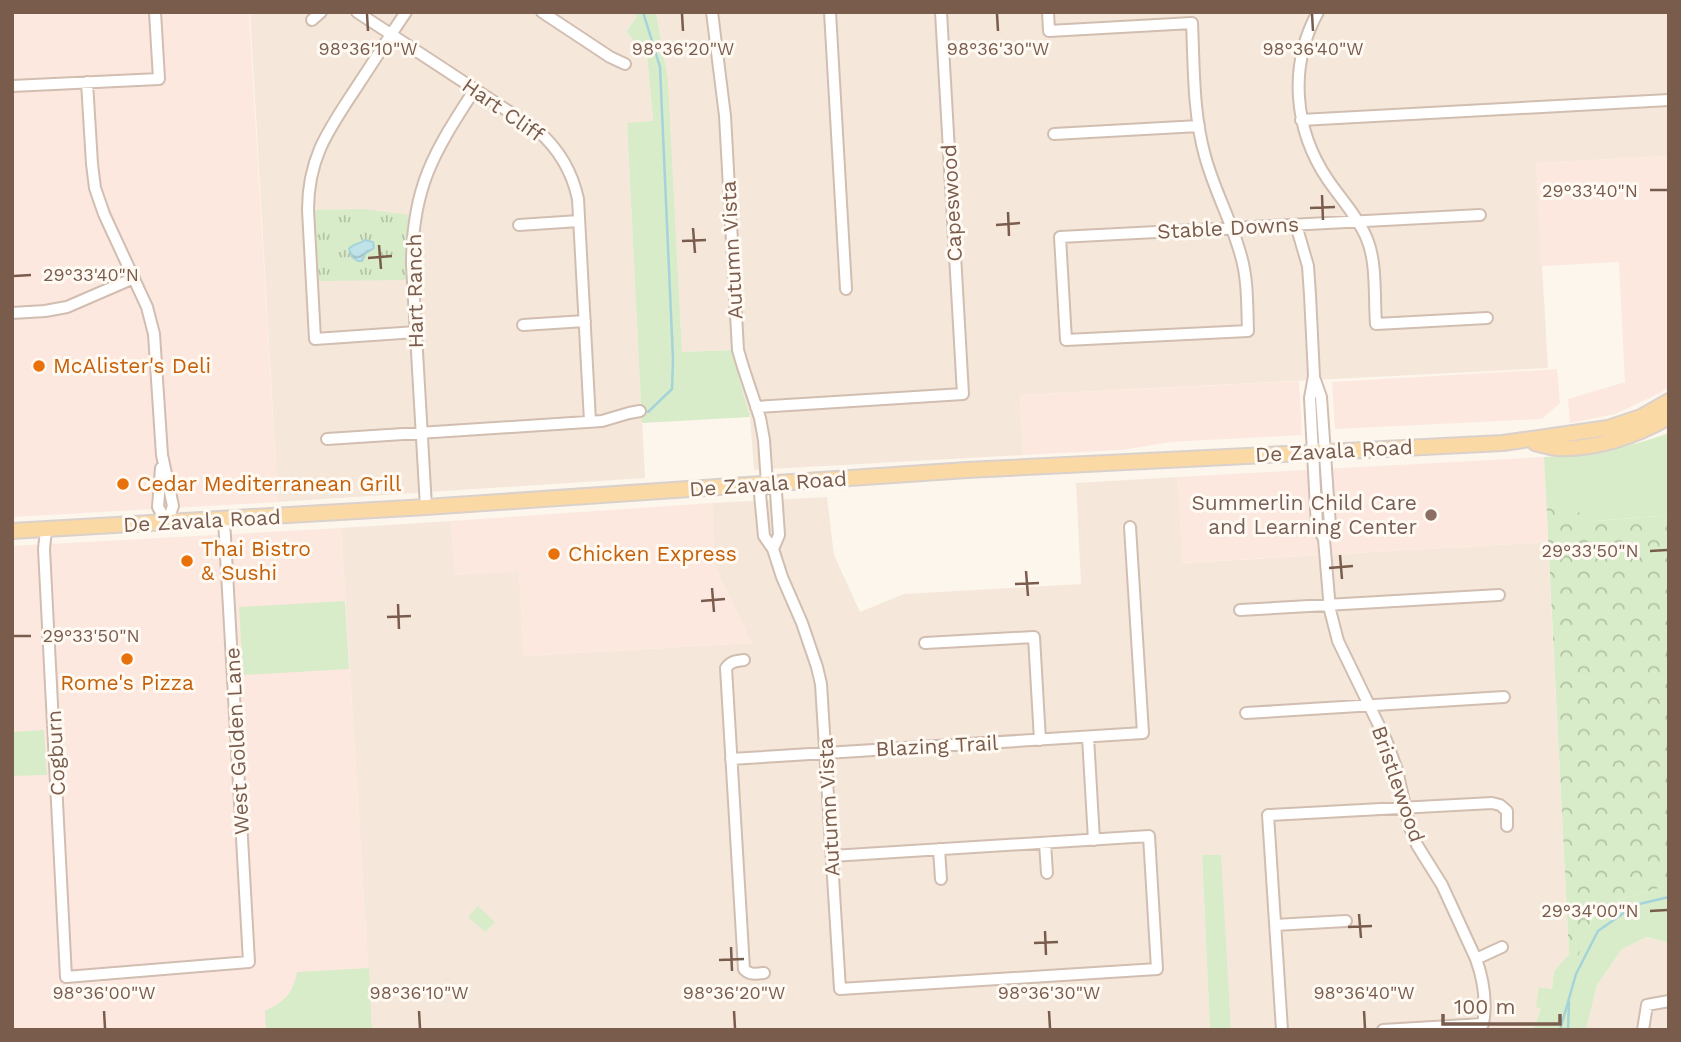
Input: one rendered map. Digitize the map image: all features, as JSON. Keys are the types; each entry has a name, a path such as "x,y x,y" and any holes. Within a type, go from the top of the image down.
{"main road":[{"name":"De Zavala Road","path":"12,531 224,520 967,470 1523,441 1608,428 1641,417 1669,401"},
{"name":"De Zavala Road","path":"1523,441 1557,448 1588,445 1632,435 1669,417"}],"street":[{"path":"12,86 159,79 155,12"},
{"name":"Hart Cliff","path":"357,12 537,130 554,146 567,166 578,199 590,421"},
{"path":"406,12 321,133 308,195 315,339 416,332"},
{"path":"542,12 625,64"},
{"name":"Autumn Vista","path":"712,12 725,116 738,349 764,440 766,484 776,492 779,535 773,549 782,577 803,623 817,667 823,701 840,989 1157,969 1149,836 1094,840"},
{"path":"830,12 846,289"},
{"name":"Capeswood","path":"756,407 963,394 941,12"},
{"path":"1048,12 1049,31 1192,23 1199,126 1205,156 1231,229"},
{"path":"1302,14 1316,16 1299,70 1301,120 1320,168 1368,240 1372,257 1376,324 1487,318"},
{"path":"87,82 95,188 104,215 147,306 154,334 162,455 158,507 167,523"},
{"name":"Hart Ranch","path":"426,507 412,241 419,195 426,173 435,152 475,89"},
{"path":"1301,120 1669,100"},
{"path":"1054,134 1199,126"},
{"name":"Stable Downs","path":"1231,229 1244,269 1248,331 1066,340 1060,237 1480,215"},
{"path":"519,225 579,221"},
{"name":"Bristlewood","path":"1296,225 1308,266 1314,376 1321,397 1318,452 1330,526 1324,539 1329,605 1338,640 1390,750 1409,825 1417,845 1442,885 1476,959 1485,992 1483,1024 1383,1030"},
{"path":"12,313 45,311 78,304 134,278"},
{"path":"523,325 585,321"},
{"path":"327,439 602,421 640,411"},
{"name":"West Golden Lane","path":"66,977 249,962 224,520"},
{"name":"Blazing Trail","path":"731,759 1143,733 1130,527"},
{"name":"Cogburn","path":"46,530 44,550 66,977"},
{"path":"1240,610 1499,594"},
{"path":"925,643 1034,637 1040,740"},
{"path":"744,660 735,661 726,668 744,969 752,974 764,973"},
{"path":"1246,713 1504,698"},
{"path":"832,856 1094,840 1088,737"},
{"path":"1282,1030 1268,815 1492,803 1507,811 1507,826"},
{"path":"1045,843 1047,873"},
{"path":"939,849 941,879"},
{"path":"1275,925 1346,921"},
{"path":"1476,959 1502,947"},
{"path":"1643,1030 1647,1005 1669,1001"}],"shaded area":[{"path":"12,12 249,12 278,502 12,517"},
{"path":"250,12 632,12 637,16 626,32 647,55 653,122 627,124 645,478 278,502"},
{"path":"656,12 1669,12 1669,156 1536,163 1548,368 1020,395 1023,455 754,470 750,417 731,350 682,352 668,79"},
{"path":"1669,156 1669,386 1615,414 1570,423 1568,399 1625,382 1619,262 1541,266 1536,163"},
{"path":"1557,369 1560,403 1542,419 1335,429 1332,382"},
{"path":"1299,381 1302,435 1171,442 1121,450 1023,455 1020,395"},
{"path":"1544,457 1548,542 1182,563 1178,477"},
{"path":"1178,477 1183,563 1548,542 1569,954 1554,971 1552,989 1539,987 1541,1009 1533,1030 1231,1030 1220,855 1202,856 1210,1030 372,1030 341,528 451,521 455,575 519,571 524,656 751,643 714,564 712,503 827,497 834,555 860,612 904,594 1081,584 1076,483"},
{"path":"712,503 714,564 752,643 524,656 519,572 455,575 451,521"},
{"path":"341,528 372,1030 12,1030 12,546"},
{"path":"1647,937 1669,943 1669,1030 1586,1030 1597,985 1622,949"}],"green space":[{"path":"632,12 656,12 668,79 682,352 731,350 750,417 642,423 627,123 653,121 647,55 626,32 637,16"},
{"path":"364,209 409,215 407,280 319,281 314,210"},
{"path":"1669,433 1669,515 1596,521 1546,497 1544,457 1607,450"},
{"path":"1546,497 1597,521 1669,515 1669,885 1618,900 1592,919 1576,962 1569,954"},
{"path":"345,601 349,669 243,675 239,607"},
{"path":"44,730 47,775 12,776 12,732"},
{"path":"1202,855 1221,855 1231,1030 1210,1030"},
{"path":"1669,885 1669,943 1647,937 1622,949 1597,985 1586,1030 1533,1030 1541,1009 1536,1007 1539,987 1552,989 1554,971 1569,954 1576,961 1592,919 1618,900"},
{"path":"478,906 495,922 485,932 468,917"},
{"path":"369,968 372,1030 266,1030 265,1011 287,996 297,972"}],"water":[{"path":"365,240 373,242 374,248 365,254 362,261 358,261 352,257 349,249"}],"waterway":[{"path":"643,12 660,67 673,359 672,389 648,412"},
{"path":"1560,1030 1576,974 1598,931 1635,905 1669,897"},
{"path":"1568,1030 1569,1002"}],"place":[{"name":"McAlister's Deli","path":"39,366"},
{"name":"Cedar Mediterranean Grill","path":"123,484"},
{"name":"Summerlin Child Care and Learning Center","path":"1431,515"},
{"name":"Chicken Express","path":"554,554"},
{"name":"Thai Bistro & Sushi","path":"187,561"},
{"name":"Rome's Pizza","path":"127,659"}]}
